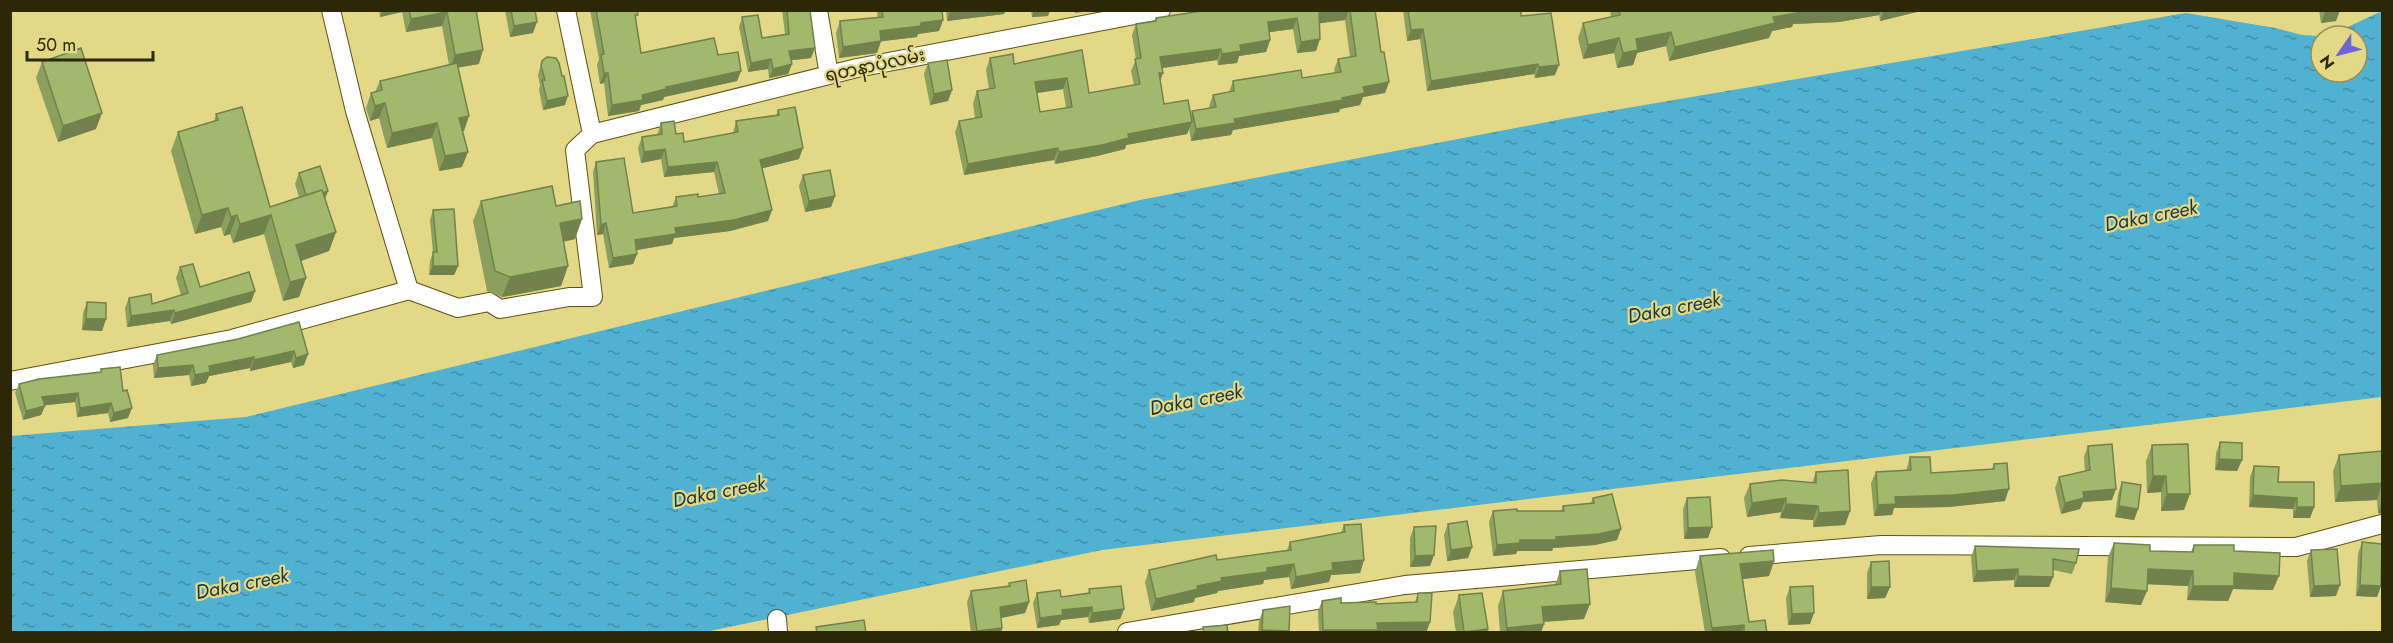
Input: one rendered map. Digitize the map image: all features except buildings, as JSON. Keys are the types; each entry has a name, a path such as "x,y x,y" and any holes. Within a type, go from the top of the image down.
{"street":[{"path":"331,10 355,111 409,290"},
{"path":"10,381 232,339 409,290 458,308 489,302 500,309 569,297 593,297 575,150 592,134 566,10"},
{"path":"818,10 829,75"},
{"name":"ရတနာပုံလမ်း","path":"592,134 829,75 1161,10"},
{"path":"1127,633 1417,584 1881,545 2296,547 2382,524"}],"water":[{"name":"Daka creek","path":"2382,11 2382,397 1102,550 705,632 11,632 11,436 246,417 1140,200 1568,118 2186,13 2275,28 2309,35 2309,84 2369,84 2369,24 2354,24"}]}
